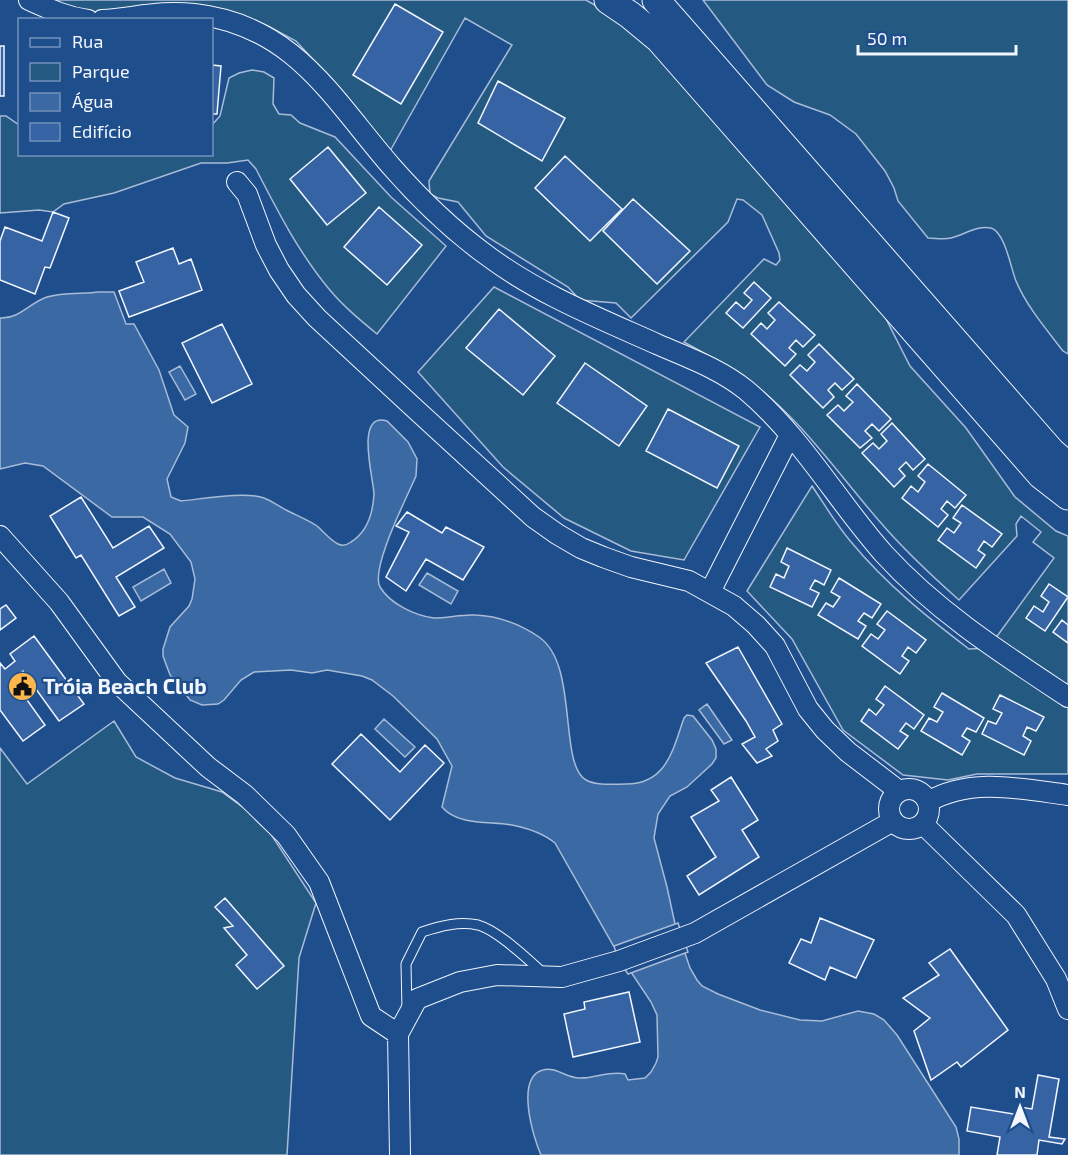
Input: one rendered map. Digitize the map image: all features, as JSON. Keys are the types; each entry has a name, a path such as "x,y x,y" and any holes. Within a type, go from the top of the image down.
{"main road":[{"path":"608,0 659,39 1041,475 1068,496"},
{"path":"656,0 1051,451 1068,466"}],"street":[{"path":"29,0 73,18"},
{"path":"118,18 164,12 195,14 229,21 283,47 309,67 392,168 424,201 486,255 542,291 722,373 744,389 790,435 849,512 885,555 909,579 940,608 968,629 1068,697"},
{"path":"237,182 247,194 266,245 279,270 296,295 317,318 532,517 581,548 631,567 689,581 734,606 775,646 808,709 825,730 899,791"},
{"path":"710,592 790,435"},
{"path":"0,536 59,602 117,682 208,767 245,795 286,835 319,882 371,1017 398,1034"},
{"path":"928,802 940,795 960,789 983,786 1068,795"},
{"path":"914,789 925,796 928,802 929,814 923,824 915,829 902,829 893,821 888,812 889,803 899,791 914,789"},
{"path":"400,1155 398,1034 417,999 460,982 497,975 562,977 619,961 695,933 893,821"},
{"path":"923,824 1016,915 1056,979 1068,1009"}],"lane":[{"path":"407,1017 406,964 422,932 447,924 479,925 511,944 547,976"}],"green space":[{"path":"53,0 586,0 644,41 884,315 910,366 966,428 1015,497 1056,531 1068,536 1068,774 977,774 948,780 903,775 843,730 792,639 747,591 812,486 836,523 865,558 922,612 969,649 986,648 995,639 1054,558 1033,542 1041,532 1021,516 1016,524 1017,536 959,600 890,533 785,411 740,374 684,342 764,259 776,265 780,260 762,215 743,200 737,199 728,222 631,318 616,303 580,300 568,287 486,236 458,202 430,194 429,181 512,45 465,18 390,151 346,95 296,41 268,26 240,17 83,12"},
{"path":"703,0 1068,0 1068,354 1063,351 1026,300 1016,281 1004,243 996,231 986,227 948,239 928,238 898,201 885,171 856,134 830,115 794,102 767,85"},
{"path":"252,70 264,72 274,78 273,104 279,114 291,115 300,123 335,137 391,197 446,246 377,334 340,301 318,275 289,231 256,169 248,160 201,163 114,193 64,204 53,212 39,210 0,213 0,116 6,116 18,124 18,156 213,156 213,124 220,116 229,78"},
{"path":"494,287 760,427 684,560 631,551 564,518 503,467 418,372"},
{"path":"114,721 136,757 175,778 222,792 263,822 316,903 299,958 287,1155 0,1155 0,748 27,784"}],"water":[{"path":"114,292 126,324 134,324 159,370 174,415 188,427 185,443 167,479 171,497 181,501 235,495 264,498 314,524 338,544 349,543 361,533 371,515 374,494 368,436 371,426 377,421 387,421 408,442 417,459 416,476 391,533 380,565 378,578 380,587 390,599 412,612 427,617 470,615 492,617 517,625 539,637 551,650 559,668 572,755 578,770 590,782 626,784 651,778 666,763 672,753 684,718 687,715 693,716 712,740 716,749 716,758 687,787 670,796 658,814 654,838 675,924 690,968 697,980 702,986 718,994 760,1010 800,1020 822,1021 858,1011 874,1014 884,1020 897,1035 956,1127 959,1155 541,1155 528,1108 530,1084 535,1075 547,1069 579,1078 619,1073 625,1074 628,1080 645,1078 651,1072 658,1057 657,1015 651,1002 613,945 555,843 541,834 524,828 465,820 442,807 452,766 437,739 393,696 372,680 362,676 327,670 312,673 291,670 254,672 241,680 218,704 202,705 190,700 170,675 163,656 170,627 189,606 192,599 195,579 191,562 170,534 143,517 112,517 43,466 25,463 0,469 0,318 13,316 53,295"},
{"path":"180,366 196,394 185,400 169,372"},
{"path":"164,569 171,583 141,601 133,587"},
{"path":"427,573 458,591 451,604 419,585"},
{"path":"707,704 732,740 724,744 699,710"},
{"path":"384,719 415,747 405,757 375,729"}],"pier":[{"path":"678,923 688,952 628,974 618,959 614,946"}],"building":[{"path":"395,4 443,32 401,104 353,75"},
{"path":"0,46 4,46 4,96 0,96"},
{"path":"213,65 221,66 217,114 213,114"},
{"path":"498,81 565,118 542,161 478,123"},
{"path":"328,147 366,193 327,225 290,179"},
{"path":"565,156 622,209 590,241 535,188"},
{"path":"633,199 690,251 657,284 603,231"},
{"path":"379,207 422,245 387,285 344,247"},
{"path":"53,212 69,218 50,268 45,267 35,294 0,280 0,241 5,227 42,241"},
{"path":"173,248 179,264 191,259 202,290 129,317 119,291 144,282 136,262"},
{"path":"754,282 771,298 743,328 726,313 736,302 744,309 752,300 744,293"},
{"path":"779,302 815,335 803,347 796,340 789,348 796,354 785,366 751,334 761,323 767,329 775,320 768,313"},
{"path":"499,309 555,356 523,395 466,348"},
{"path":"222,324 252,384 212,403 182,343"},
{"path":"819,344 854,379 842,390 835,383 828,390 834,397 823,408 790,375 800,365 807,371 815,362 808,355"},
{"path":"585,363 647,406 619,446 557,403"},
{"path":"857,384 891,419 879,431 872,424 865,431 872,438 860,448 827,415 838,405 844,411 853,402 846,396"},
{"path":"668,409 739,446 717,488 646,451"},
{"path":"892,423 925,459 913,470 906,462 899,469 905,476 894,487 862,453 873,443 879,449 887,441 881,434"},
{"path":"928,464 966,495 955,508 947,501 941,509 948,515 938,527 902,498 911,486 918,492 925,482 918,476"},
{"path":"81,497 113,548 149,526 164,548 116,577 135,607 119,616 81,555 76,558 50,516"},
{"path":"962,505 1002,534 992,547 984,541 978,550 985,555 976,568 938,540 947,528 954,533 961,523 953,518"},
{"path":"407,512 442,533 446,527 484,547 463,580 426,559 406,591 386,577 409,532 396,526"},
{"path":"787,548 831,570 824,585 815,580 810,589 819,593 812,607 770,587 776,574 784,578 789,566 781,562"},
{"path":"839,578 881,604 872,618 864,613 858,621 866,626 858,639 818,615 826,603 833,607 840,597 831,592"},
{"path":"1049,584 1068,597 1045,631 1026,618 1034,606 1043,612 1049,602 1041,596"},
{"path":"6,605 16,618 0,630 0,609"},
{"path":"887,611 926,640 916,653 908,647 902,656 909,661 900,674 862,646 871,634 878,639 885,630 877,624"},
{"path":"1062,620 1068,625 1068,643 1053,632"},
{"path":"34,636 84,704 59,721 23,671 12,679 45,725 23,741 0,710 0,663 5,669 15,661 10,654"},
{"path":"738,647 782,724 773,730 778,741 766,749 772,756 757,763 742,744 755,737 706,663"},
{"path":"885,686 924,715 914,729 906,723 900,731 908,736 898,749 861,721 869,709 876,715 884,705 876,699"},
{"path":"942,693 984,718 976,732 967,728 962,736 970,741 962,755 921,731 929,718 937,722 943,712 934,707"},
{"path":"1000,695 1044,717 1036,731 1027,727 1023,736 1031,741 1024,755 982,734 988,721 996,724 1002,713 993,709"},
{"path":"361,734 400,772 425,745 444,763 390,820 332,764"},
{"path":"731,777 758,820 742,830 759,857 699,895 687,876 716,857 691,817 719,801 711,790"},
{"path":"225,898 284,966 257,989 236,965 247,955 224,928 233,926 215,907"},
{"path":"820,918 874,940 856,978 830,967 825,980 789,963 801,939 811,943"},
{"path":"950,949 1008,1030 961,1067 957,1062 931,1080 914,1031 930,1018 903,998 939,975 929,963"},
{"path":"629,992 640,1042 573,1057 564,1014 585,1009 584,1002"},
{"path":"1038,1075 1059,1079 1049,1137 1065,1139 1062,1144 1039,1140 1037,1155 997,1155 1000,1137 967,1131 971,1107 1019,1115 1020,1107 1032,1109"}],"place":[{"name":"Tróia Beach Club","path":"22,687"}]}
